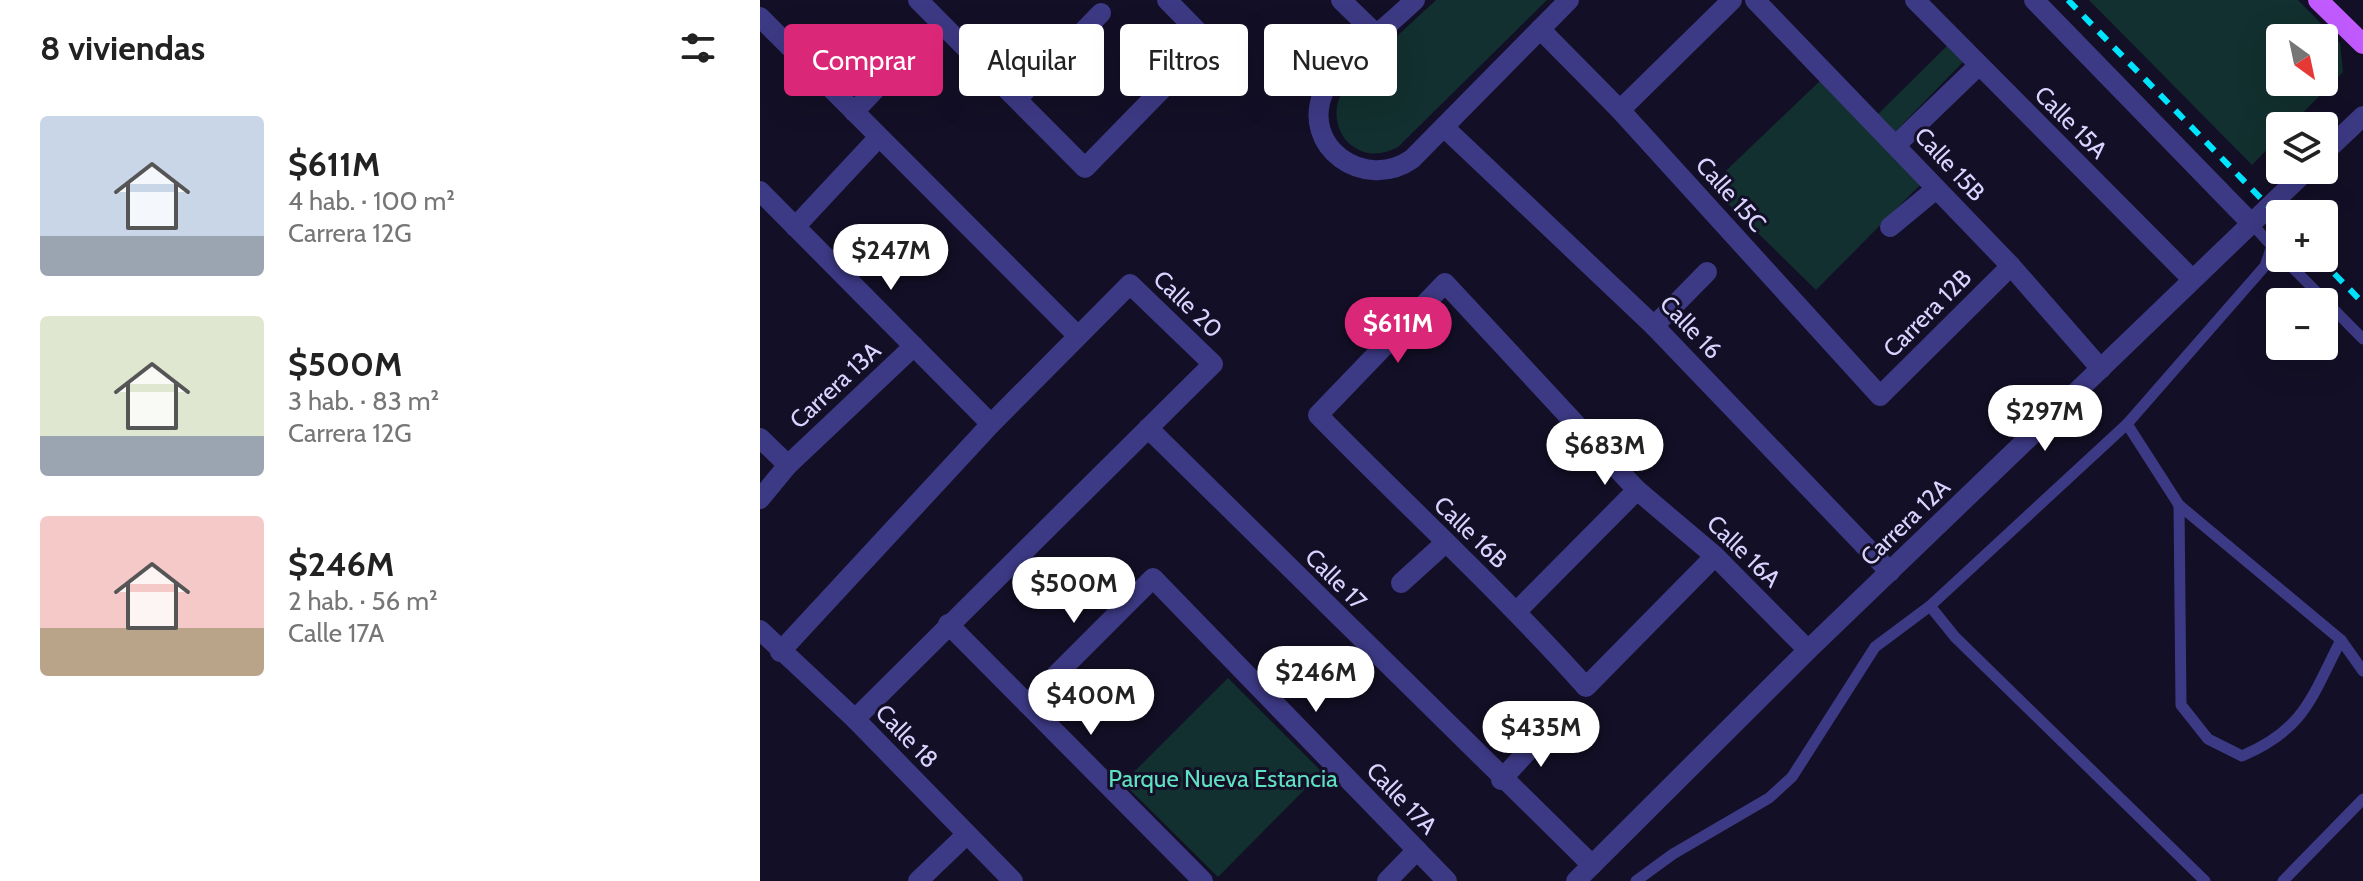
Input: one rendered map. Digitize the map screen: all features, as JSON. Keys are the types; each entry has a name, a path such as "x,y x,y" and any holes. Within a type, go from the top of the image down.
{"main road":[{"path":"2318,0 2363,44"}],"street":[{"path":"918,0 1085,168 1208,42 1167,0"},
{"path":"1341,0 1366,24"},
{"path":"1390,24 1415,0"},
{"path":"1323,96 1318,111 1328,146 1338,158 1356,168 1385,171 1412,159 1569,0"},
{"path":"1620,110 1732,0"},
{"name":"Calle 15B","path":"1755,0 2011,266 2101,369"},
{"name":"Calle 15A","path":"1915,0 2192,279"},
{"path":"2034,0 2251,223"},
{"path":"1017,99 1101,13"},
{"path":"760,17 1078,336"},
{"name":"Calle 15C","path":"1540,29 1620,110 1880,396"},
{"path":"1896,145 1978,66"},
{"path":"854,112 869,96"},
{"path":"2338,140 2363,116"},
{"name":"Calle 16","path":"1445,128 1654,326 1890,572"},
{"path":"795,227 879,137"},
{"name":"Carrera 12A","path":"1576,881 1808,650 2292,184"},
{"path":"1890,227 1936,189"},
{"path":"760,191 991,424"},
{"name":"Carrera 12B","path":"1880,396 2011,266"},
{"path":"1654,326 1707,272"},
{"name":"Calle 16B","path":"1445,283 1318,415 1444,544 1517,611 1586,687 1715,556"},
{"name":"Calle 16A","path":"1445,283 1637,490 1715,556 1808,650"},
{"name":"Calle 20","path":"780,652 991,424 1130,284 1213,364 855,719"},
{"name":"Carrera 13A","path":"760,499 788,465 914,346"},
{"name":"Calle 17","path":"1148,428 1501,780 1592,865"},
{"path":"760,438 788,465"},
{"path":"1517,611 1637,490"},
{"path":"1401,583 1444,544"},
{"name":"Calle 17A","path":"1027,704 1153,578 1447,881"},
{"path":"948,624 1203,881"},
{"name":"Calle 18","path":"760,630 855,719 965,836 1013,881"},
{"path":"1501,780 1548,729"},
{"path":"918,881 965,836"},
{"path":"1387,881 1417,850"}],"lane":[{"path":"2251,223 2266,240"},
{"path":"1636,881 1673,854 1769,798 1792,777 1875,647 1930,606 2127,424 2266,265"},
{"path":"2297,272 2363,339"},
{"path":"2127,424 2179,505 2341,640 2363,671"},
{"path":"2179,505 2181,705 2208,739 2242,756 2271,743 2299,721 2341,640"},
{"path":"1930,606 1955,637 2205,881"},
{"path":"2283,881 2363,799"}],"green space":[{"path":"1436,0 1547,0 1398,147 1374,154 1363,152 1347,141 1340,130 1337,118 1339,99 1341,96 1397,96 1397,37"},
{"path":"2089,0 2298,0 2321,24 2266,24 2266,96 2319,96 2304,112 2266,112 2266,150 2252,165"},
{"path":"1952,41 1968,57 1887,140 1870,122"},
{"path":"2338,41 2340,43 2343,72 2338,77"},
{"path":"1823,78 1924,181 1816,290 1710,186"},
{"name":"Parque Nueva Estancia","path":"1228,678 1322,772 1218,877 1123,783"}],"railway":[{"path":"2068,0 2266,204"},
{"path":"2333,272 2363,303"}]}
